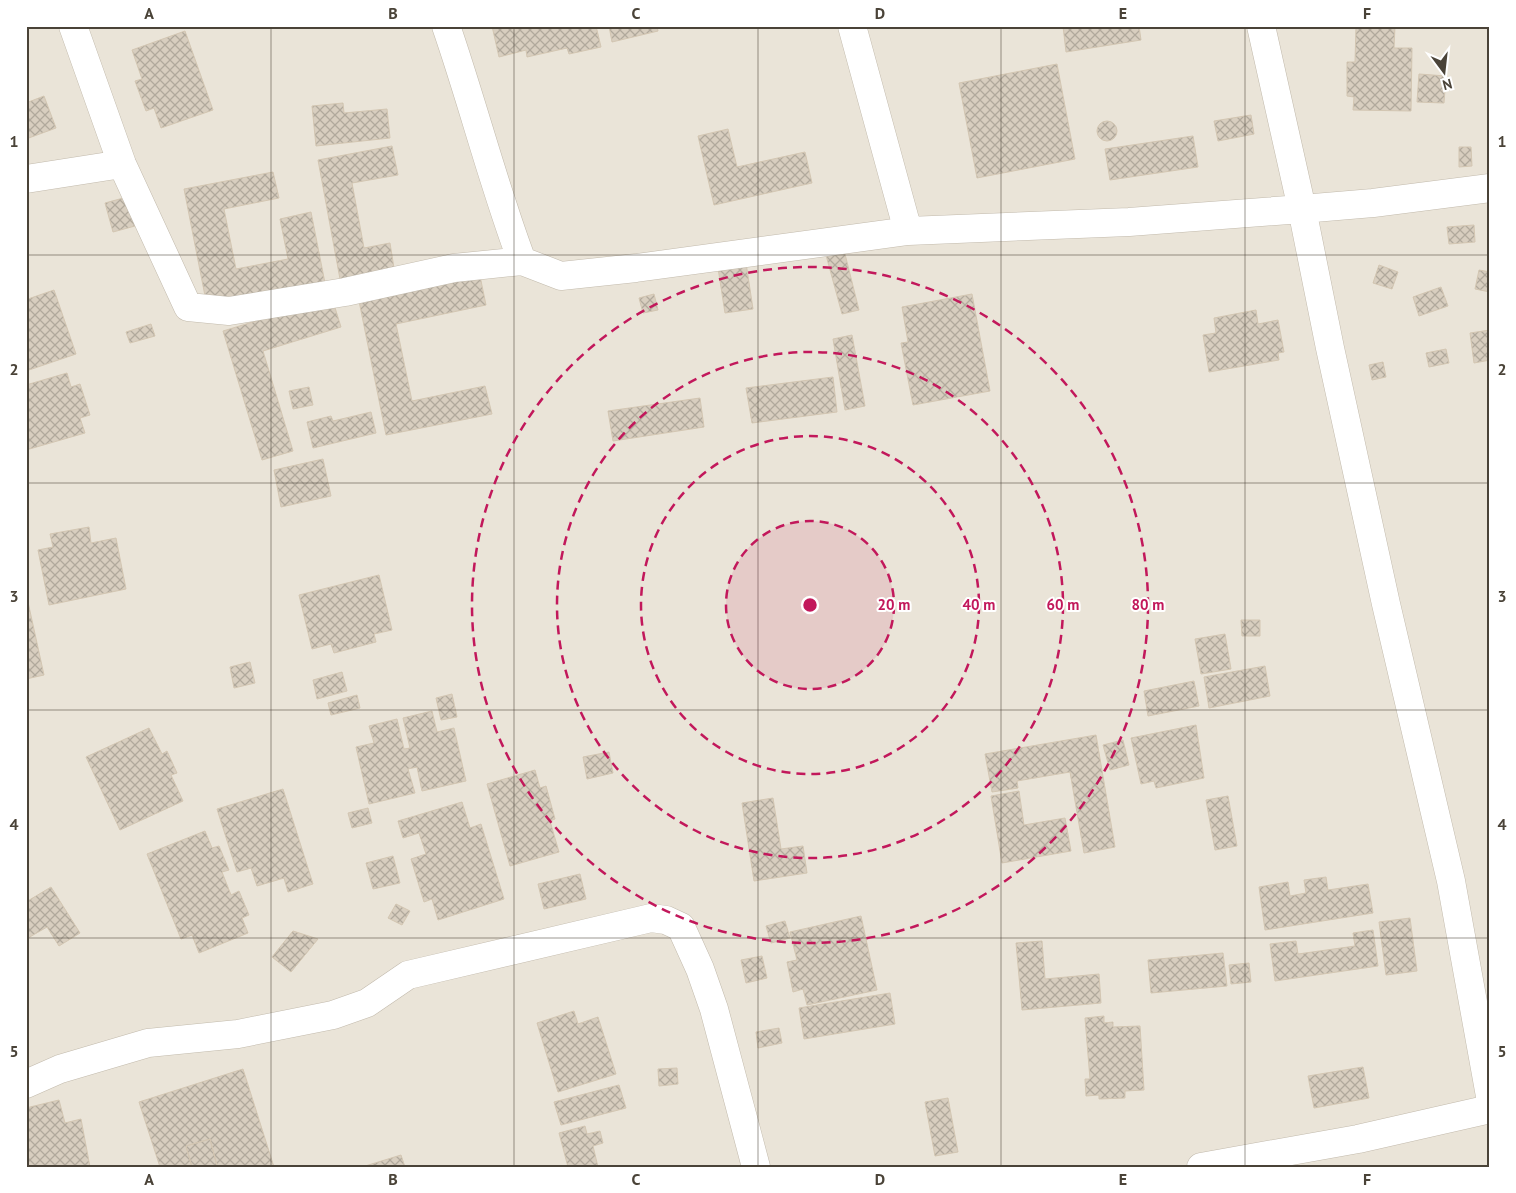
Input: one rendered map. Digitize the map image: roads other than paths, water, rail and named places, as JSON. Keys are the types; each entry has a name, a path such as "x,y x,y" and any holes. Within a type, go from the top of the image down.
{"street":[{"path":"73,26 122,164 188,307 229,311 345,292 454,268 522,261 561,276 636,268 908,231 1129,222 1373,203 1490,188"},
{"path":"446,26 502,208 522,261"},
{"path":"852,26 908,231"},
{"path":"1261,26 1386,604 1451,881 1490,1096"},
{"path":"26,179 122,164"},
{"path":"26,1084 60,1069 148,1043 238,1034 333,1015 367,1003 408,975 651,918 666,920 681,926 700,969 714,1009 756,1167"},
{"path":"1201,1167 1358,1139 1490,1109"}]}
